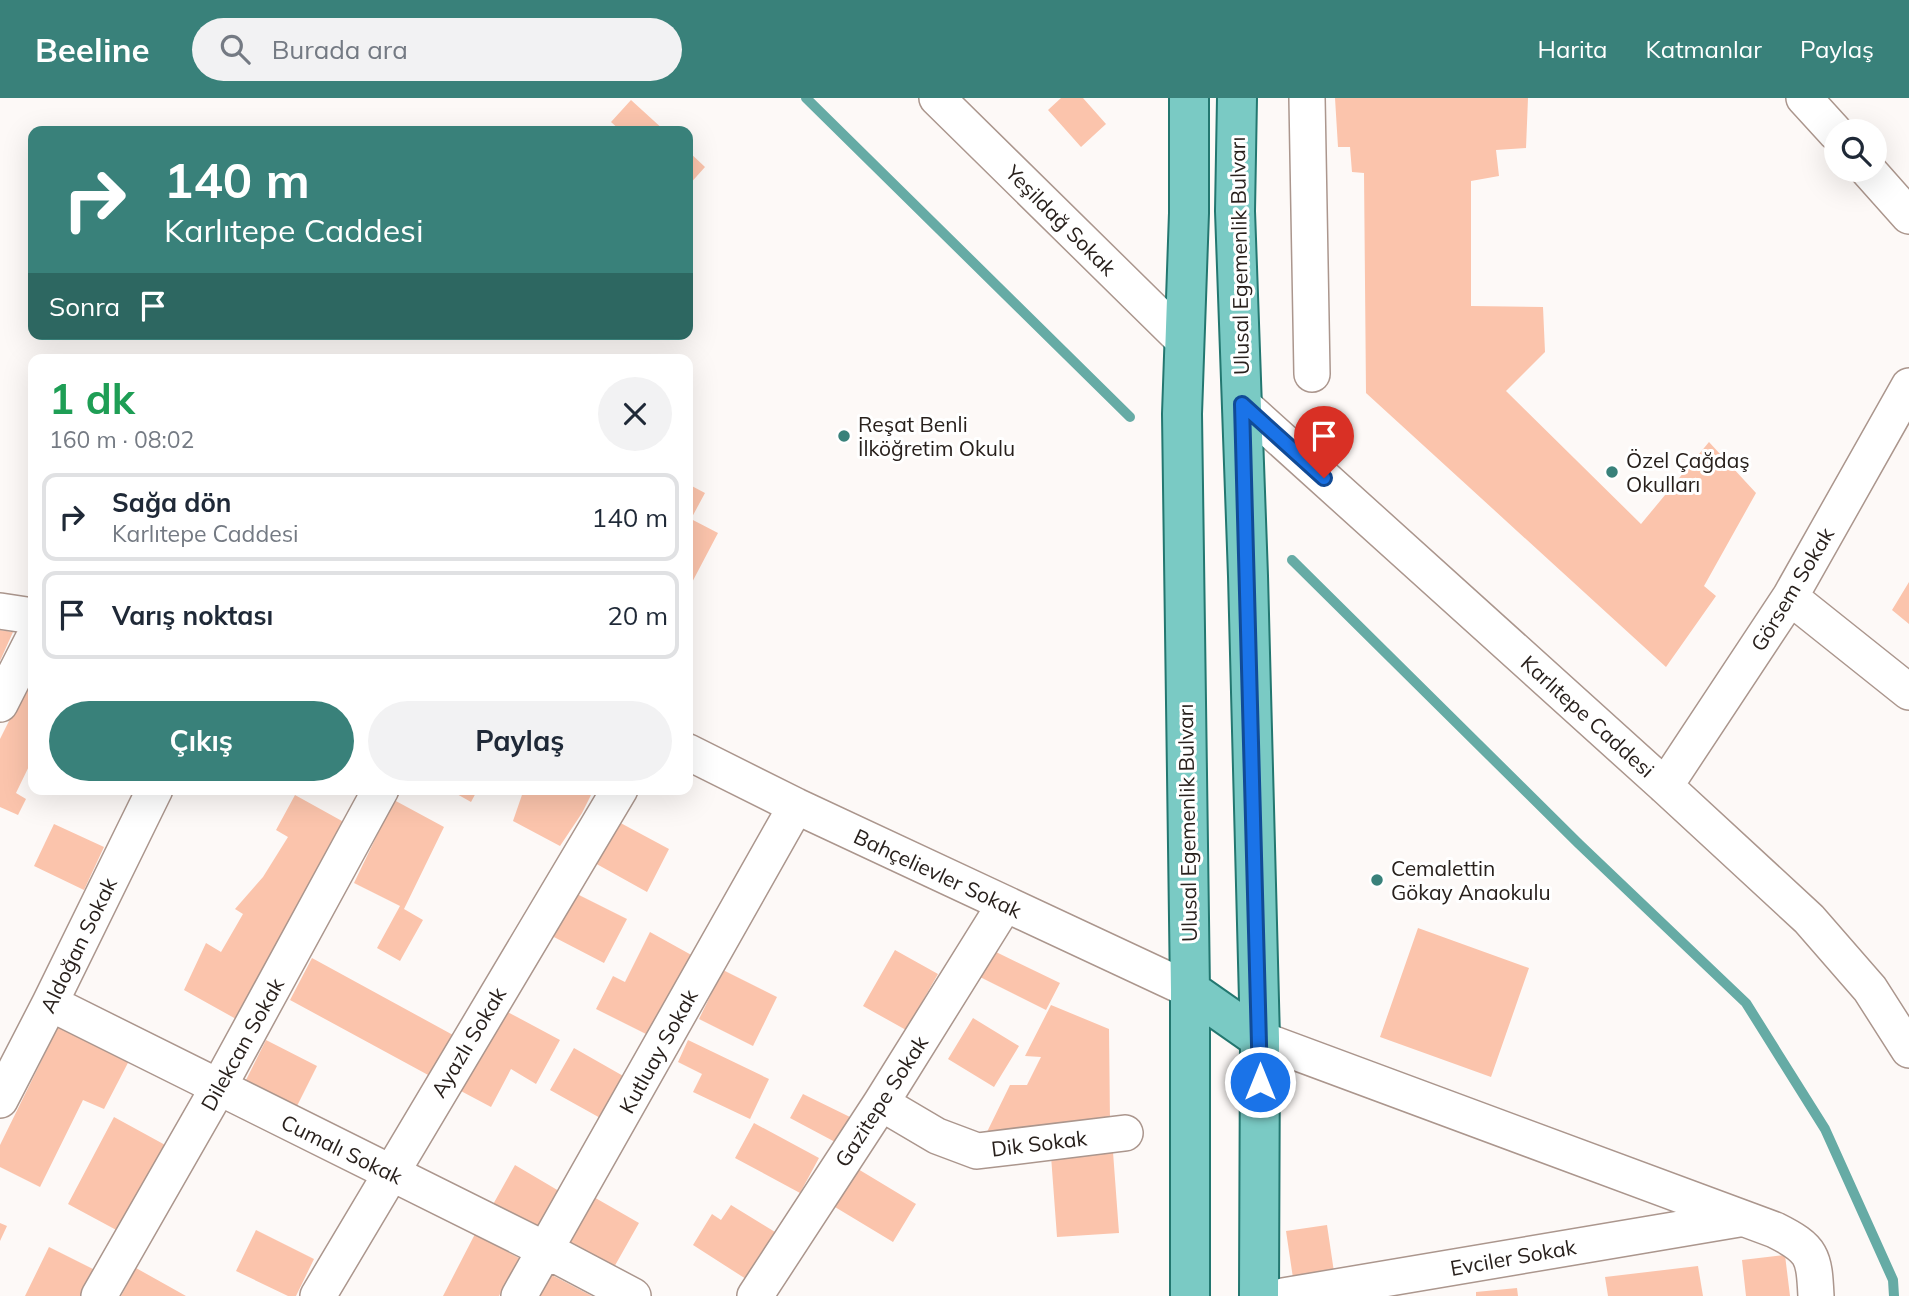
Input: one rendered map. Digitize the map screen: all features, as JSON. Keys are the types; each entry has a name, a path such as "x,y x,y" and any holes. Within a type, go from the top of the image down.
{"main road":[{"name":"Ulusal Egemenlik Bulvarı","path":"1189,98 1189,213 1182,414 1190,990 1190,1296"},
{"name":"Ulusal Egemenlik Bulvarı","path":"1237,98 1235,211 1260,1039 1259,1296"},
{"path":"1190,990 1260,1039"}],"street":[{"name":"Yeşildağ Sokak","path":"937,98 1185,342"},
{"path":"1307,98 1312,374"},
{"path":"1804,98 1824,120"},
{"path":"1879,182 1909,216"},
{"name":"Görsem Sokak","path":"1665,786 1790,597 1908,392"},
{"name":"Karlıtepe Caddesi","path":"1242,404 1809,919 1870,989 1909,1050"},
{"path":"1790,597 1909,692"},
{"path":"0,611 28,615"},
{"path":"0,704 28,649"},
{"name":"Bahçelievler Sokak","path":"693,754 796,806 1190,990"},
{"name":"Aldoğan Sokak","path":"0,1100 152,795"},
{"name":"Dilekcan Sokak","path":"99,1296 218,1088 378,795"},
{"name":"Ayazlı Sokak","path":"318,1296 616,795"},
{"name":"Kutluay Sokak","path":"519,1296 796,806"},
{"name":"Gazitepe Sokak","path":"755,1296 881,1103 1004,904"},
{"name":"Cumalı Sokak","path":"50,1003 633,1296"},
{"path":"1260,1039 1775,1230 1797,1241 1815,1279"},
{"name":"Dik Sokak","path":"881,1103 937,1136 977,1150 1125,1133"},
{"name":"Evciler Sokak","path":"1283,1296 1742,1218"}],"building":[{"path":"1061,98 1083,98 1106,124 1081,147 1048,110"},
{"name":"Özel Çağdaş Okulları","path":"1335,98 1528,98 1526,148 1496,150 1499,176 1471,181 1471,306 1543,307 1545,352 1506,391 1641,524 1709,442 1756,493 1704,586 1716,596 1666,667 1366,393 1364,173 1352,172 1350,147 1338,147"},
{"path":"631,100 660,126 615,126 611,122"},
{"path":"693,156 705,167 693,180"},
{"path":"693,487 705,493 693,515"},
{"path":"693,520 718,533 693,580"},
{"path":"1909,582 1909,624 1892,610"},
{"path":"0,630 13,632 0,661"},
{"path":"28,683 28,768 16,793 26,799 18,815 0,807 0,739"},
{"path":"295,795 351,826 236,1019 184,990 206,943 221,952 243,914 235,909 263,877 288,837 276,830"},
{"path":"459,795 475,795 471,802"},
{"path":"522,795 591,795 560,846 513,821"},
{"path":"394,800 444,827 404,909 423,920 400,961 377,948 400,906 354,883"},
{"path":"615,820 669,849 647,892 593,862"},
{"path":"54,824 104,847 84,890 34,866"},
{"path":"573,892 627,919 604,963 550,935"},
{"path":"1418,928 1529,968 1491,1077 1380,1037"},
{"path":"650,932 695,957 654,1038 596,1009 613,976 625,982"},
{"path":"895,950 938,974 906,1030 863,1006"},
{"path":"994,951 1060,983 1046,1010 980,977"},
{"path":"312,958 453,1035 430,1076 290,1000"},
{"path":"723,970 777,997 753,1046 699,1019"},
{"path":"1051,1005 1109,1029 1110,1123 986,1134 1010,1085 1027,1085 1041,1057 1025,1056"},
{"path":"504,1010 560,1040 536,1084 511,1069 491,1107 459,1090"},
{"path":"973,1018 1019,1046 994,1087 948,1059"},
{"path":"61,1021 131,1057 104,1109 83,1100 40,1187 0,1167 0,1145"},
{"path":"266,1040 317,1066 295,1110 244,1084"},
{"path":"688,1040 769,1079 750,1119 693,1092 702,1074 678,1062"},
{"path":"574,1048 625,1077 602,1119 550,1090"},
{"path":"803,1094 850,1117 837,1143 790,1118"},
{"path":"114,1117 167,1146 120,1232 68,1204"},
{"path":"754,1123 819,1158 800,1193 735,1158"},
{"path":"1113,1152 1119,1233 1057,1237 1051,1156"},
{"path":"515,1165 559,1191 535,1233 491,1208"},
{"path":"853,1166 916,1204 893,1242 830,1204"},
{"path":"592,1196 639,1223 613,1269 565,1242"},
{"path":"731,1205 775,1232 746,1279 693,1245 712,1214 721,1220"},
{"path":"0,1223 7,1226 0,1241"},
{"path":"1327,1225 1334,1272 1293,1278 1286,1231"},
{"path":"256,1230 314,1259 296,1296 288,1296 236,1271"},
{"path":"475,1234 519,1258 499,1296 443,1296"},
{"path":"49,1247 95,1270 82,1296 25,1296"},
{"path":"1785,1255 1790,1296 1746,1296 1742,1260"},
{"path":"1698,1266 1703,1296 1608,1296 1605,1277"},
{"path":"136,1268 186,1296 121,1296"},
{"path":"550,1274 592,1296 537,1296"},
{"path":"1517,1288 1518,1296 1476,1296 1476,1292"}],"waterway":[{"path":"806,98 1130,417"},
{"path":"1292,560 1579,844 1746,1003 1825,1129 1893,1280 1894,1296"}],"place":[{"name":"Reşat Benli İlköğretim Okulu","path":"844,436"},
{"name":"Özel Çağdaş Okulları","path":"1612,472"},
{"name":"Cemalettin Gökay Anaokulu","path":"1377,880"}],"route":[{"path":"1260,1082 1242,404 1324,478"}]}
